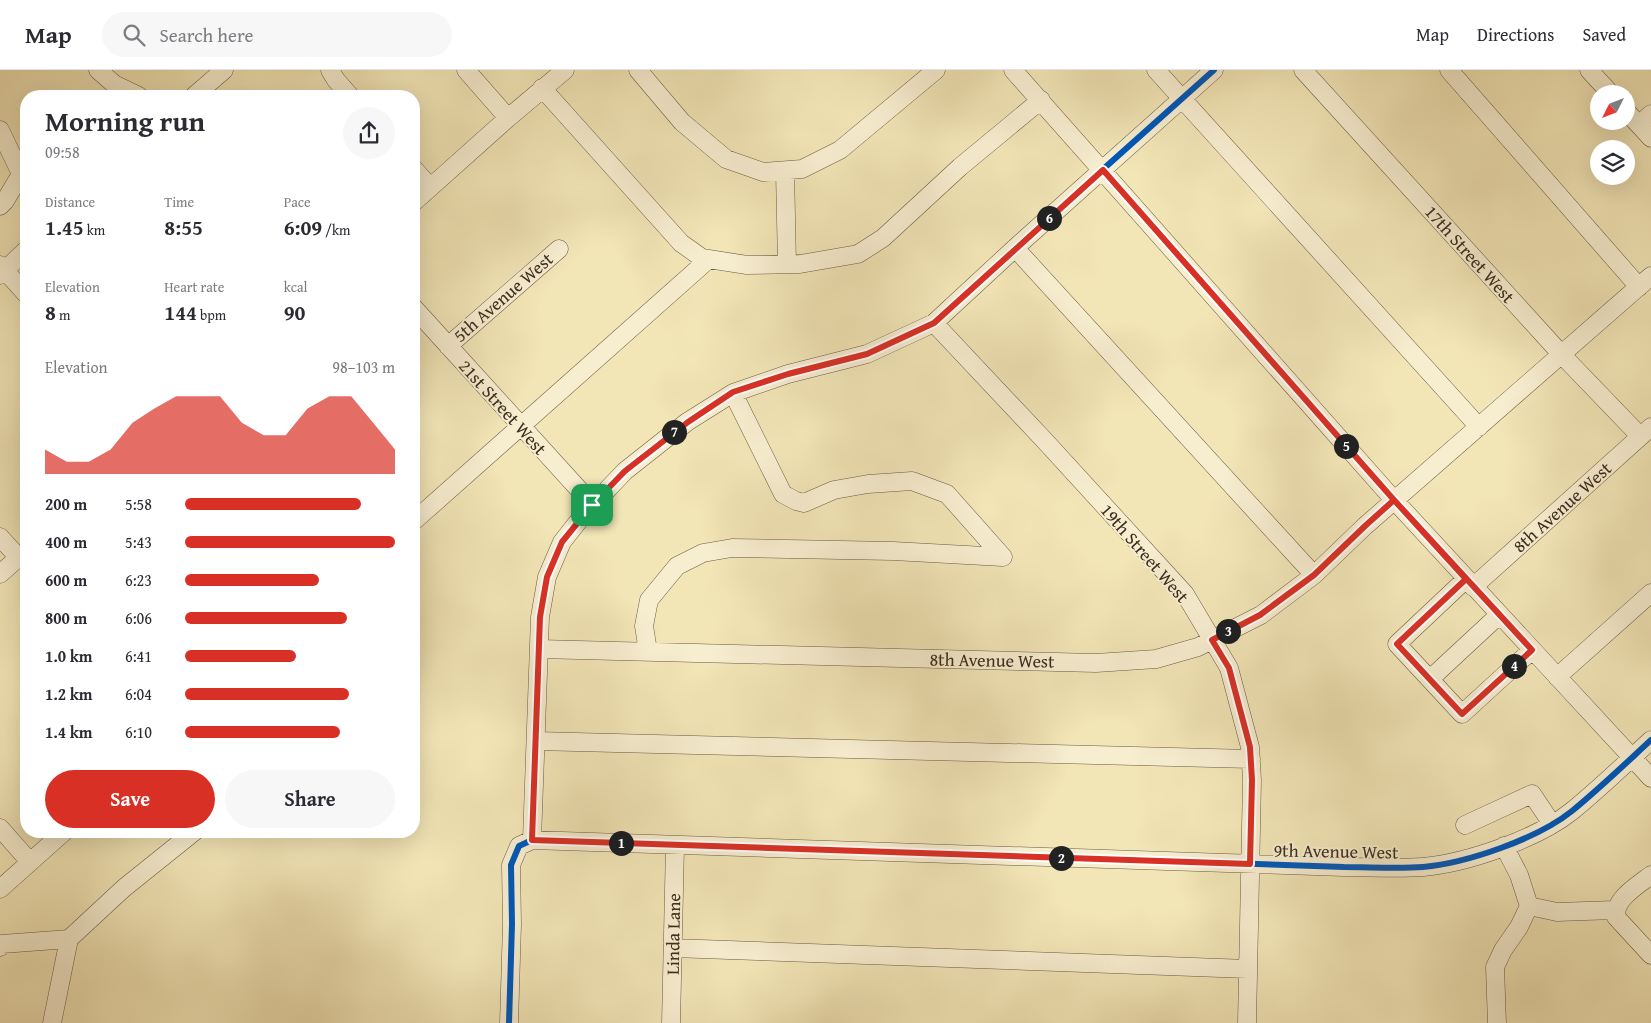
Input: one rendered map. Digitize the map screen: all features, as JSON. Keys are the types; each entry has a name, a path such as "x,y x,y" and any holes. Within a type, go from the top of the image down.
{"street":[{"path":"98,70 114,84 126,90"},
{"path":"201,90 224,70"},
{"path":"330,70 345,90"},
{"path":"466,70 508,118"},
{"path":"420,196 542,88 565,70"},
{"path":"638,70 682,122 726,160 763,172 802,169 840,150 936,70"},
{"path":"1013,70 1394,500 1651,778"},
{"path":"1156,70 1479,427"},
{"path":"509,1023 512,924 511,865 519,846 532,840 540,617 547,577 562,542 592,505 625,471 688,422 733,392 788,374 867,354 934,323 1214,70"},
{"name":"17th Street West","path":"1303,70 1562,354 1646,432"},
{"path":"1449,70 1645,282"},
{"path":"1589,70 1603,85"},
{"path":"542,88 681,243 702,258 747,265 800,264 858,254 883,238 960,167 1041,100"},
{"path":"1645,119 1651,138"},
{"path":"0,130 20,170"},
{"path":"785,170 787,264"},
{"path":"420,176 430,187"},
{"path":"0,206 20,177"},
{"path":"1015,248 1314,575"},
{"name":"5th Avenue West","path":"448,346 559,249"},
{"path":"20,255 2,270 20,288"},
{"path":"420,516 709,259"},
{"name":"8th Avenue West","path":"539,649 1096,663 1156,659 1198,647 1260,615 1314,575 1394,500 1645,282"},
{"name":"21st Street West","path":"420,315 592,505"},
{"name":"19th Street West","path":"934,323 1185,594 1229,668 1250,747 1251,759 1247,1023"},
{"path":"648,651 644,626 649,600 676,566 703,553 732,548 894,551 1003,557 947,494 912,481 868,484 834,490 804,503 783,494 733,392"},
{"name":"8th Avenue West","path":"1430,679 1397,644 1646,432"},
{"path":"0,538 20,553"},
{"path":"0,574 20,557"},
{"path":"1557,677 1651,593"},
{"path":"1499,615 1430,679 1462,714 1532,650"},
{"name":"9th Avenue West","path":"532,840 1344,867 1423,867 1476,857 1552,824 1571,812 1651,740"},
{"path":"536,741 1251,759"},
{"path":"1465,825 1532,794 1552,824"},
{"path":"0,828 30,862"},
{"path":"0,889 57,838"},
{"path":"52,1023 69,939 124,888 186,838"},
{"name":"Linda Lane","path":"671,1023 676,845"},
{"path":"1497,1023 1495,967 1529,906 1519,875 1504,846"},
{"path":"1651,875 1623,898 1615,910 1616,917 1651,955"},
{"path":"1529,906 1557,912 1615,910"},
{"path":"0,947 2,944 69,939"},
{"path":"673,948 1248,968"}],"cycle path":[{"path":"532,840 540,617 547,577 562,542 584,514 625,471 687,422 733,393 788,374 867,354 934,323 1214,70"},
{"path":"509,1023 512,924 511,865 519,846 532,840 1344,867 1423,867 1441,865 1480,855 1540,831 1572,811 1651,740"}],"route":[{"path":"592,505 562,542 547,577 540,617 532,840 1250,864 1252,780 1250,747 1229,668 1212,640 1260,615 1314,575 1394,500 1532,650 1462,714 1397,644 1466,579 1394,500 1103,170 934,323 867,354 788,374 733,392 688,422 625,471 592,505"}]}
